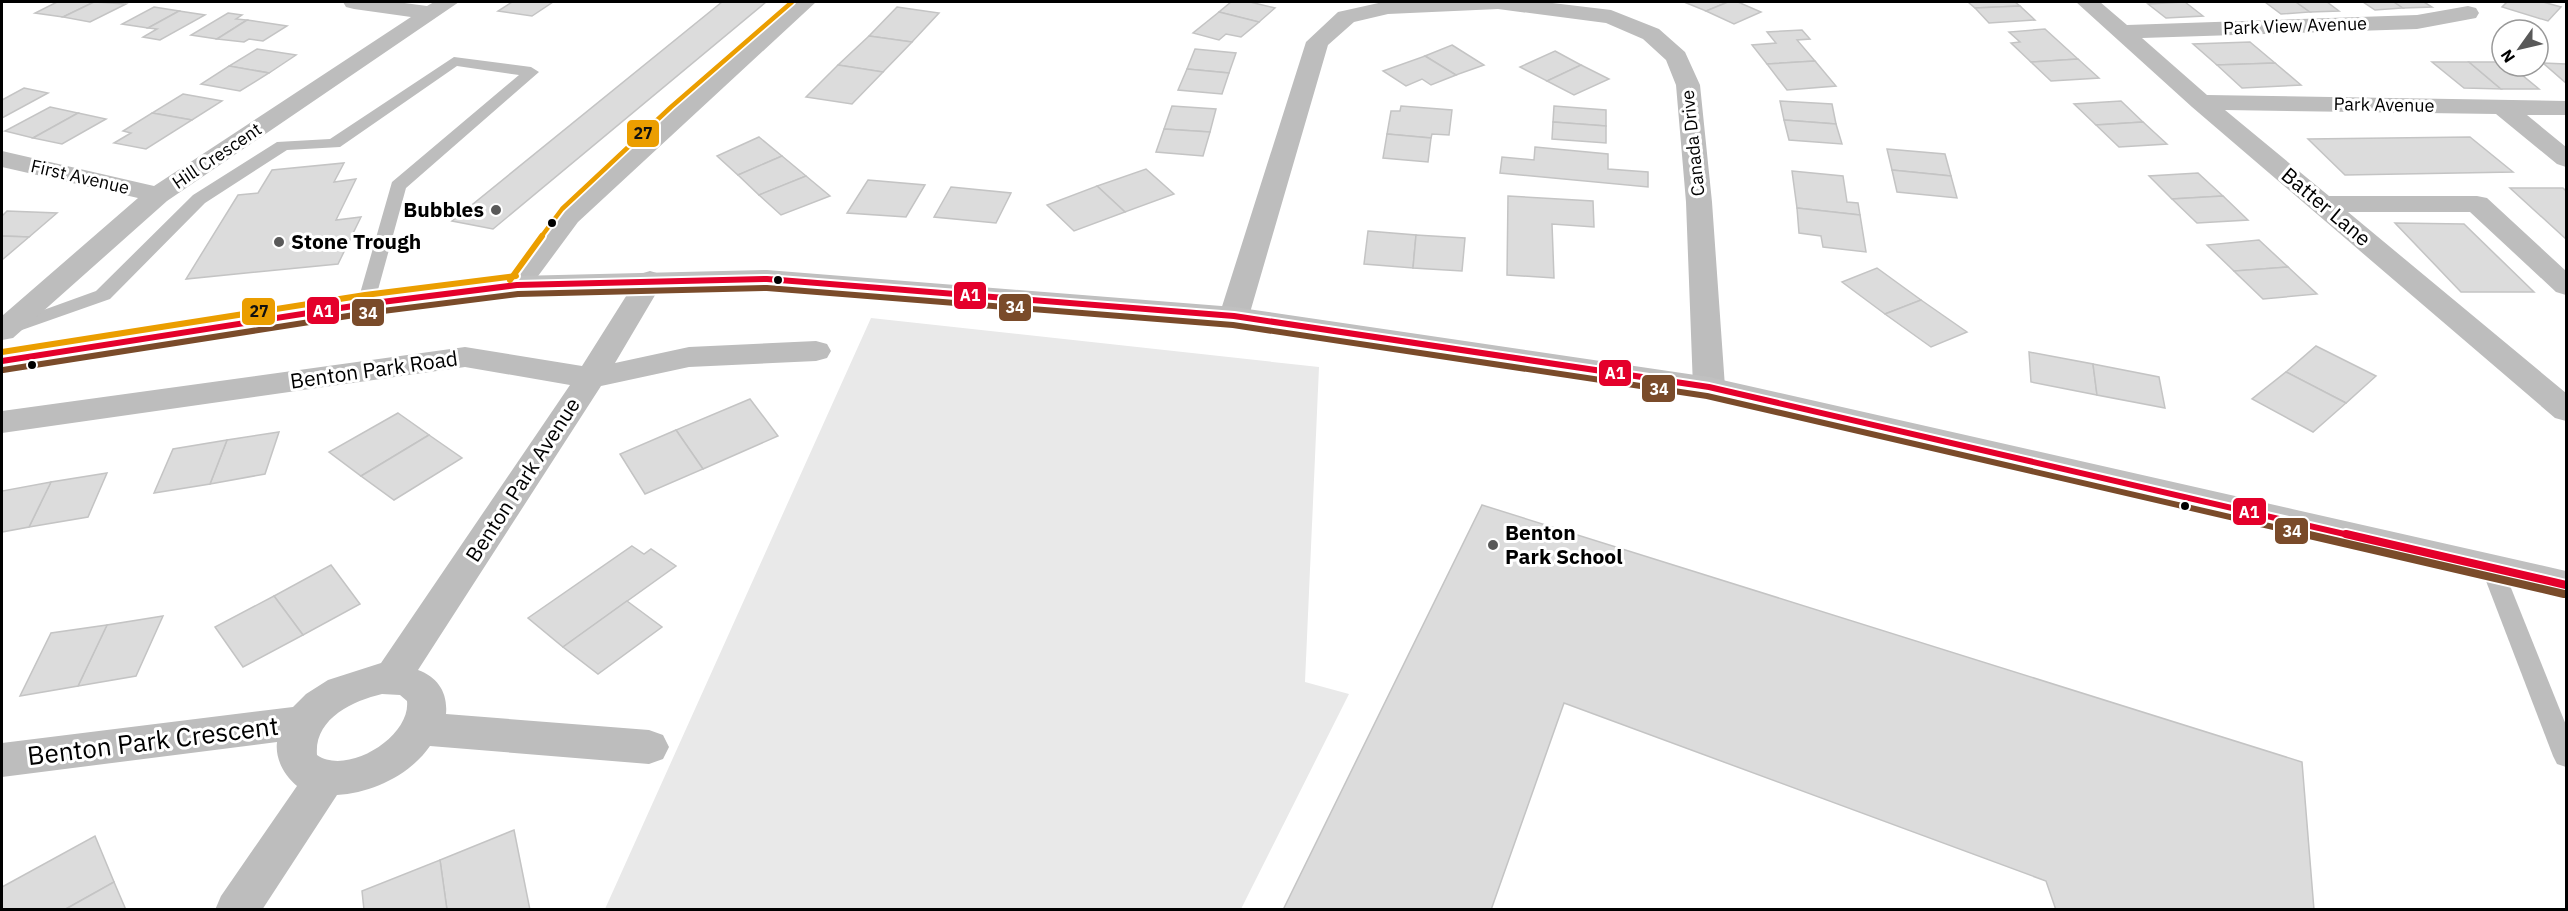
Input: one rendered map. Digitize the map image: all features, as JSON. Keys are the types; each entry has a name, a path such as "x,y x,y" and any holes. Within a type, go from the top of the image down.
{"main road":[{"path":"2,362 366,304 517,285 650,280 767,279 1234,316 1709,387 2566,585"}],"street":[{"path":"354,2 439,7"},
{"path":"517,285 568,216 677,114 805,2"},
{"name":"Canada Drive","path":"1234,316 1317,42 1346,16 1388,7 1498,2 1611,17 1651,34 1677,57 1688,85 1698,190 1709,387"},
{"name":"Batter Lane","path":"2087,2 2201,102 2566,410"},
{"name":"Hill Crescent","path":"2,331 158,195 439,7"},
{"name":"Park View Avenue","path":"2121,32 2417,22 2468,13"},
{"name":"Park Avenue","path":"2201,102 2566,108"},
{"path":"2502,107 2566,159"},
{"name":"First Avenue","path":"2,159 158,195"},
{"path":"2323,204 2477,204 2566,286"},
{"name":"Benton Park Avenue","path":"392,678 590,378 650,280"},
{"name":"Benton Park Road","path":"2,422 465,357 590,378 689,357 816,351"},
{"path":"392,678 418,684 426,695 428,708 421,729 398,754 378,767 356,775 326,777 302,768 295,755 296,740 304,722 339,692 361,682 392,678"},
{"name":"Benton Park Crescent","path":"2,760 304,722"},
{"path":"421,729 649,747"},
{"path":"237,909 326,777"}],"lane":[{"path":"2,331 103,295 199,199 283,146 334,144 454,61 531,72 398,186 366,304"},
{"path":"2492,568 2566,756"}],"shaded area":[{"path":"871,318 1319,367 1305,682 1349,694 1241,909 605,909"}],"building":[{"path":"57,2 94,2 63,17 35,13"},
{"path":"94,2 126,4 90,22 63,17"},
{"path":"512,2 553,2 532,16 498,11"},
{"path":"722,2 766,2 493,229 452,221"},
{"path":"1231,2 1250,2 1275,8 1259,22 1219,12"},
{"path":"1684,2 1728,2 1706,11"},
{"path":"1728,2 1738,2 1761,12 1734,24 1706,11"},
{"path":"1968,2 2015,2 2020,6 1975,8"},
{"path":"2185,2 2203,16 2166,18 2148,4"},
{"path":"2265,2 2296,2 2310,12 2281,14"},
{"path":"2296,2 2327,2 2339,11 2310,12"},
{"path":"2363,2 2394,2 2403,8 2375,10"},
{"path":"2394,2 2424,2 2432,7 2403,8"},
{"path":"2507,2 2543,2 2561,7 2550,19 2538,18 2502,7"},
{"path":"2020,6 2035,20 1989,23 1975,8"},
{"path":"154,7 179,11 148,28 122,24"},
{"path":"897,7 939,13 912,42 869,36"},
{"path":"179,11 205,15 160,40 143,37 157,29 148,28"},
{"path":"1219,12 1259,22 1241,37 1226,34 1219,40 1193,33"},
{"path":"228,13 242,15 236,19 247,20 217,39 191,35"},
{"path":"247,20 287,26 263,41 249,39 244,42 217,39"},
{"path":"2045,29 2078,59 2031,62 2011,43 2020,42 2009,32"},
{"path":"1802,30 1810,39 1797,40 1815,61 1767,64 1752,45 1776,43 1767,32"},
{"path":"869,36 912,42 883,72 838,65"},
{"path":"2250,42 2275,63 2217,65 2193,44"},
{"path":"1452,45 1484,65 1456,75 1425,56"},
{"path":"257,49 296,55 269,73 229,66"},
{"path":"1195,49 1236,53 1229,73 1187,69"},
{"path":"1555,51 1581,65 1547,81 1520,67"},
{"path":"1425,56 1456,75 1431,85 1422,79 1406,86 1383,71"},
{"path":"2078,59 2099,78 2051,81 2031,62"},
{"path":"1815,61 1836,86 1787,90 1767,64"},
{"path":"2432,62 2469,62 2501,89 2464,88"},
{"path":"2469,62 2490,62 2490,78 2526,78 2539,89 2501,89"},
{"path":"2275,63 2301,85 2242,88 2217,65"},
{"path":"2550,63 2566,64 2566,83 2550,69"},
{"path":"838,65 883,72 852,104 806,97"},
{"path":"1581,65 1609,79 1574,95 1547,81"},
{"path":"229,66 269,73 240,91 201,84"},
{"path":"1187,69 1229,73 1222,94 1178,90"},
{"path":"24,88 48,93 2,118 2,100"},
{"path":"183,94 222,101 192,120 152,113"},
{"path":"1780,101 1832,104 1836,124 1784,120"},
{"path":"2121,101 2143,122 2096,125 2074,104"},
{"path":"1172,106 1216,109 1210,132 1164,129"},
{"path":"1401,106 1452,110 1449,135 1432,134 1431,138 1387,134 1391,111 1400,111"},
{"path":"1554,106 1606,110 1606,126 1553,122"},
{"path":"50,107 78,113 33,138 5,131"},
{"path":"78,113 106,119 62,144 33,138"},
{"path":"152,113 192,120 146,149 114,143 131,133 123,131"},
{"path":"1784,120 1836,124 1842,144 1789,140"},
{"path":"1553,122 1606,126 1606,143 1552,139"},
{"path":"2143,122 2167,144 2119,147 2096,125"},
{"path":"1164,129 1210,132 1203,156 1156,152"},
{"path":"1387,134 1431,138 1428,162 1383,158"},
{"path":"759,137 782,156 738,175 717,156"},
{"path":"2470,137 2513,172 2345,175 2308,139"},
{"path":"1535,147 1608,154 1608,169 1648,172 1648,187 1500,173 1502,157 1534,160"},
{"path":"1887,149 1945,154 1951,176 1892,170"},
{"path":"782,156 806,176 759,195 738,175"},
{"name":"Stone Trough","path":"344,163 334,182 356,179 336,220 361,217 338,264 186,279 238,195 258,193 272,170"},
{"path":"1146,169 1174,194 1125,212 1097,186"},
{"path":"1892,170 1951,176 1957,198 1897,192"},
{"path":"1792,171 1843,176 1847,202 1858,203 1860,215 1797,208"},
{"path":"2198,173 2223,196 2172,199 2149,176"},
{"path":"806,176 830,196 781,215 759,195"},
{"path":"868,180 925,185 906,217 847,213"},
{"path":"1097,186 1125,212 1074,231 1047,205"},
{"path":"951,187 1011,193 996,223 934,217"},
{"path":"2510,188 2563,188 2566,191 2566,239"},
{"path":"1508,196 1593,201 1594,227 1552,224 1554,278 1507,275"},
{"path":"2223,196 2248,220 2197,223 2172,199"},
{"path":"1797,208 1860,215 1866,252 1823,247 1821,236 1799,233"},
{"path":"7,211 57,213 29,237 2,236 2,216"},
{"path":"2395,223 2464,224 2534,292 2461,292"},
{"path":"1368,231 1416,235 1413,268 1364,264"},
{"path":"1416,235 1465,238 1462,271 1413,268"},
{"path":"2,236 29,237 2,260"},
{"path":"2259,240 2288,267 2234,271 2207,245"},
{"path":"2288,267 2317,294 2263,299 2234,271"},
{"path":"1877,268 1921,300 1885,314 1842,282"},
{"path":"1921,300 1967,332 1931,347 1885,314"},
{"path":"2316,346 2376,376 2346,403 2286,372"},
{"path":"2029,352 2093,364 2097,395 2031,382"},
{"path":"2093,364 2159,377 2165,408 2097,395"},
{"path":"2286,372 2346,403 2313,432 2252,399"},
{"path":"750,399 778,436 703,469 676,430"},
{"path":"398,413 429,435 361,476 329,452"},
{"path":"676,430 703,469 645,494 620,454"},
{"path":"279,432 265,474 210,484 227,440"},
{"path":"429,435 462,458 394,500 361,476"},
{"path":"227,440 210,484 154,493 173,449"},
{"path":"107,473 88,517 29,527 51,482"},
{"path":"51,482 29,527 2,532 2,491"},
{"path":"1482,505 2302,762 2314,910 2056,910 2046,881 1564,703 1491,910 1283,910"},
{"path":"632,546 644,554 651,549 676,566 563,647 528,618"},
{"path":"331,565 360,604 303,635 274,596"},
{"path":"274,596 303,635 243,667 215,627"},
{"path":"627,601 662,627 598,674 563,647"},
{"path":"163,616 136,676 78,686 107,625"},
{"path":"107,625 78,686 20,696 51,633"},
{"path":"514,830 530,910 447,910 440,860"},
{"path":"95,836 114,882 64,910 2,910 2,887"},
{"path":"440,860 447,910 364,910 362,891"},
{"path":"114,882 126,910 64,910"}],"transit line":[{"name":"27","path":"510,280 562,209 671,107 792,2"},
{"name":"27","path":"2,352 365,295 516,276"},
{"name":"A1","path":"2,361 366,304 517,285 650,280 767,279 1234,316 1709,387 2566,585"},
{"name":"34","path":"3,370 367,313 518,294 650,289 767,288 1233,325 1707,396 2564,594"}],"place":[{"name":"Bubbles","path":"496,210"},
{"name":"Stone Trough","path":"279,242"},
{"name":"Benton Park School","path":"1493,545"}]}
